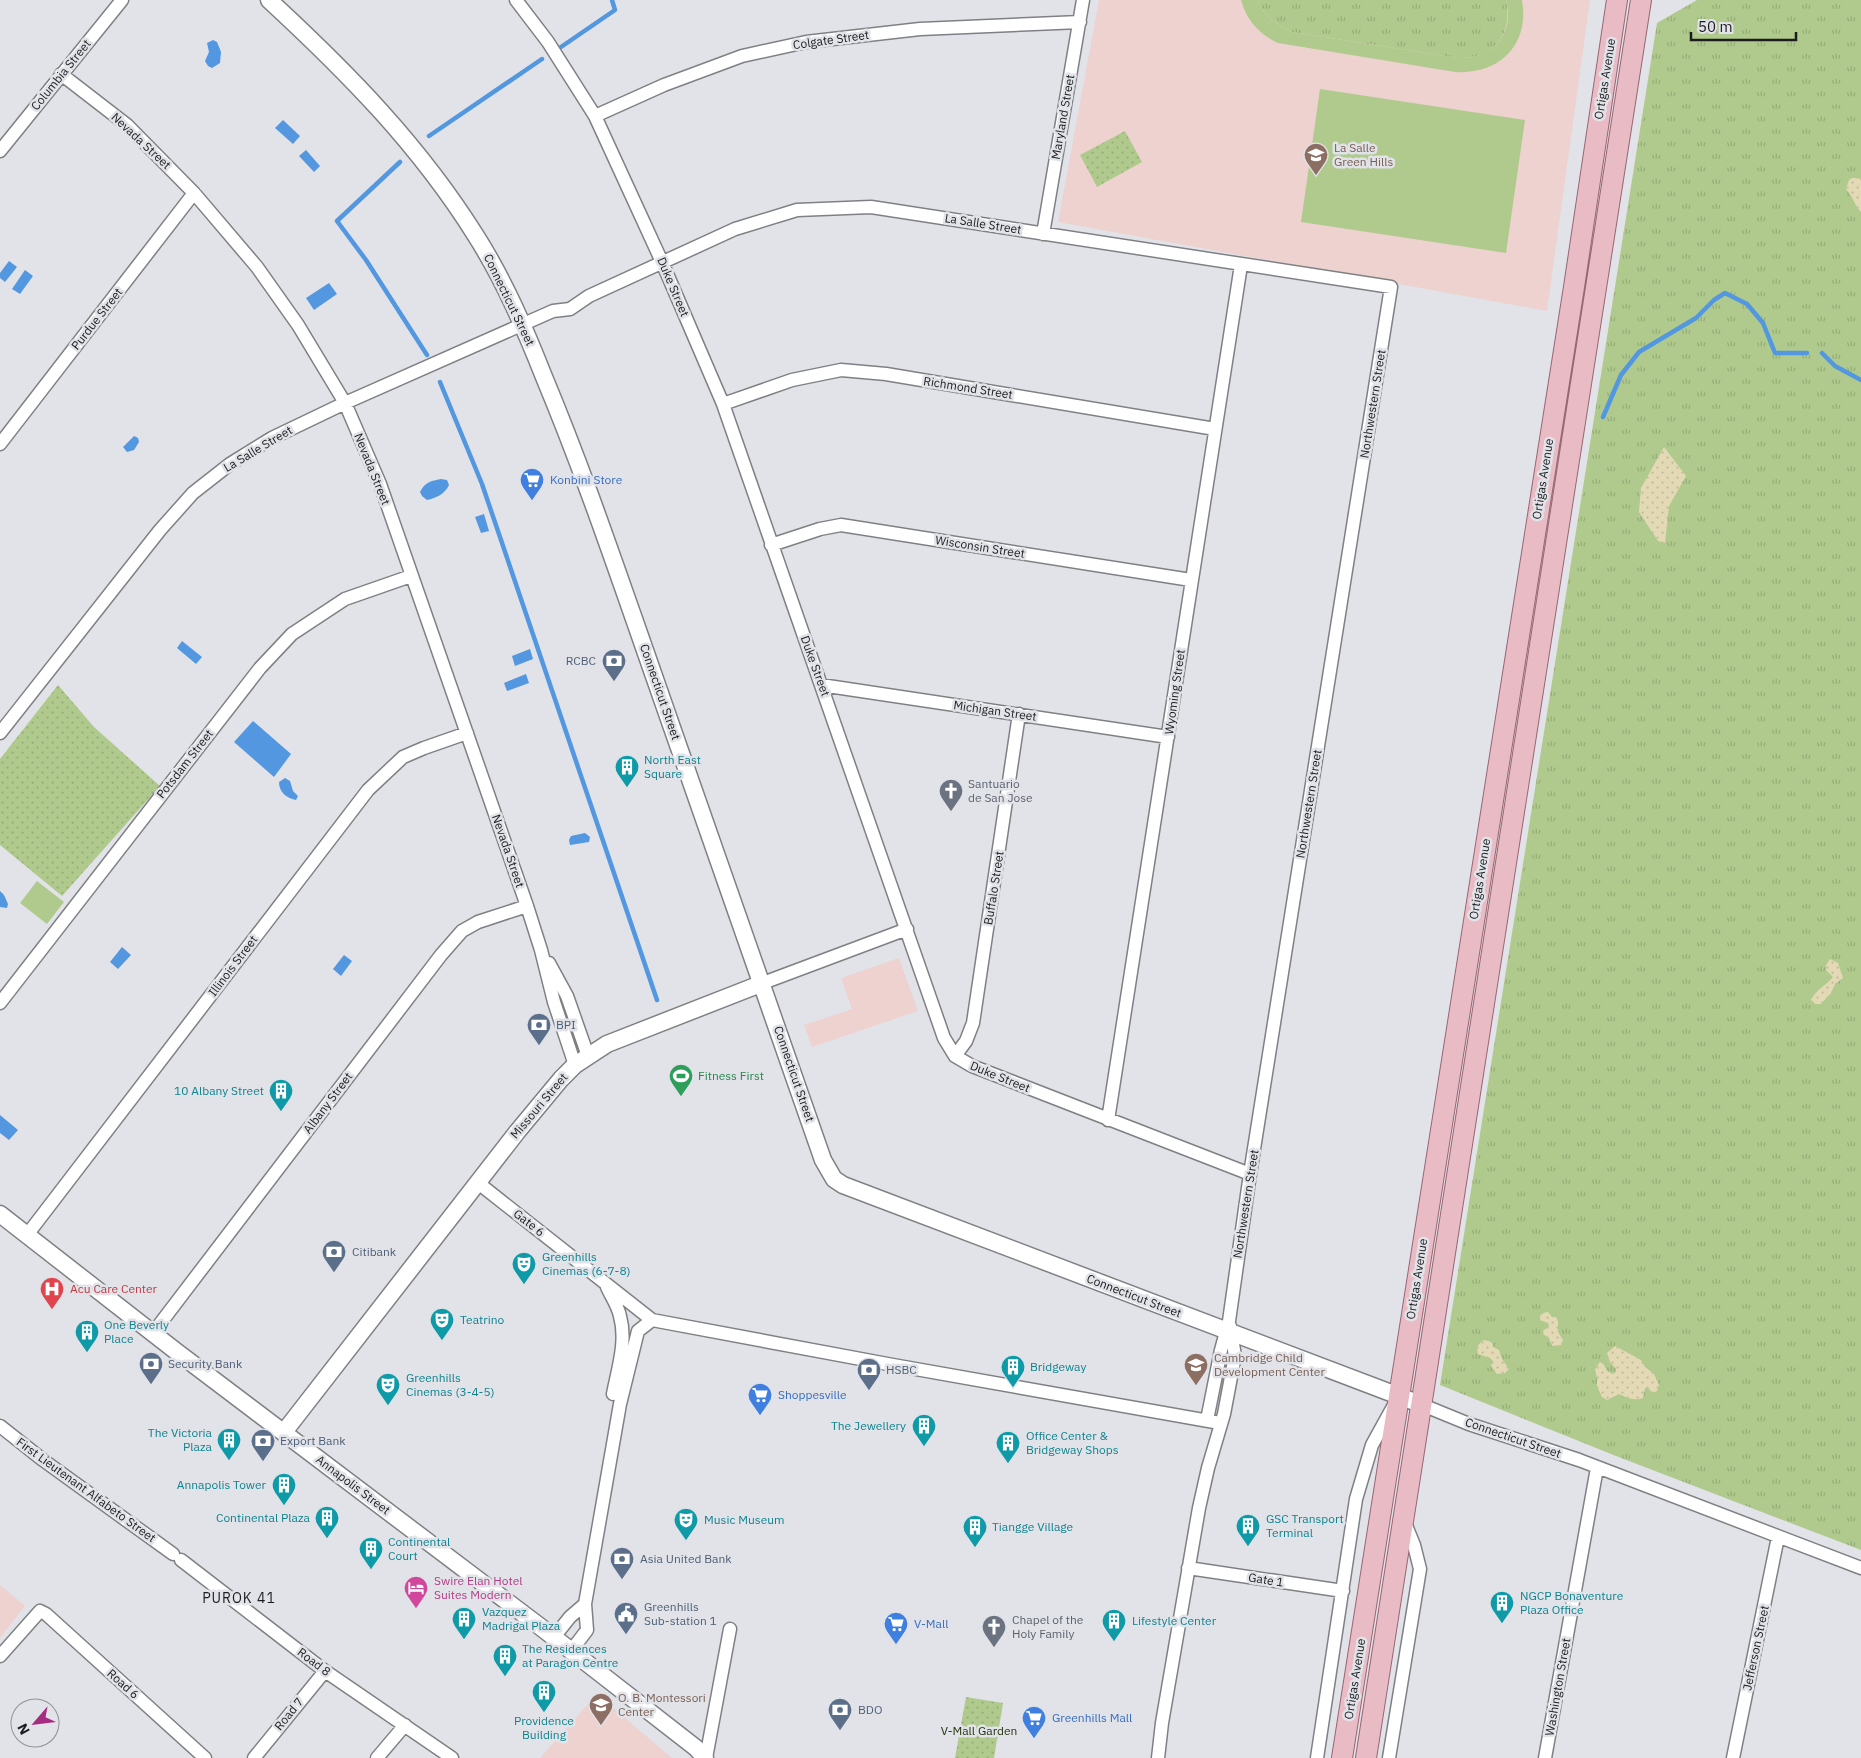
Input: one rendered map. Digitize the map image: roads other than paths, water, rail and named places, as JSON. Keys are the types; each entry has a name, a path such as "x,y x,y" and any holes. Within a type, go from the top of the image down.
{"main road":[{"name":"Ortigas Avenue","path":"1342,1758 1574,287 1617,0"},
{"name":"Ortigas Avenue","path":"1366,1758 1641,0"}],"street":[{"name":"Columbia Street","path":"0,151 122,0"},
{"name":"Connecticut Street","path":"270,0 370,98 438,179 477,238 523,324 575,450 823,1160 834,1179 843,1185 1229,1329 1469,1424 1579,1460 1861,1568"},
{"name":"Duke Street","path":"516,0 548,42 595,116 662,262 723,404 944,1038 955,1056 972,1066 1250,1174"},
{"name":"Maryland Street","path":"1043,234 1083,0"},
{"name":"Colgate Street","path":"595,116 664,85 742,56 806,42 920,29 1080,22"},
{"name":"Nevada Street","path":"62,74 127,126 194,193 257,267 293,317 345,403 380,484 542,950 554,1002 581,1061"},
{"name":"Purdue Street","path":"0,444 194,193"},
{"name":"La Salle Street","path":"0,733 160,530 193,493 230,464 264,443 345,403 553,311 570,309 589,296 735,229 797,210 871,207 1391,287"},
{"name":"Wyoming Street","path":"1108,1120 1241,264"},
{"name":"Northwestern Street","path":"1229,1329 1250,1174 1391,287"},
{"name":"Richmond Street","path":"723,404 792,380 841,370 886,374 1215,429"},
{"name":"Wisconsin Street","path":"771,545 820,529 841,525 1191,580"},
{"name":"Potsdam Street","path":"0,1003 260,668 292,634 345,599 412,576"},
{"name":"Michigan Street","path":"821,685 1168,736"},
{"name":"Buffalo Street","path":"955,1056 966,1040 973,1023 1019,714"},
{"name":"Illinois Street","path":"27,1235 368,790 403,757 467,734"},
{"name":"Albany Street","path":"153,1333 441,955 462,932 478,922 527,906"},
{"name":"Missouri Street","path":"284,1432 561,1078 581,1061 607,1044 907,929"},
{"name":"Gate 6","path":"478,1182 652,1320"},
{"name":"Annapolis Street","path":"0,1214 153,1333 554,1637 690,1743 705,1758"},
{"path":"605,1282 620,1314 624,1334 613,1394"},
{"path":"571,1651 587,1630 585,1604 595,1542 638,1331 652,1320 893,1366 1220,1423"},
{"path":"1207,1420 1229,1329"},
{"path":"1158,1758 1162,1723 1188,1568 1208,1468 1224,1414 1235,1356 1229,1329"},
{"path":"1317,1758 1356,1499 1372,1445 1400,1396"},
{"name":"First Lieutenant Alfabeto Street","path":"0,1426 43,1460 177,1557"},
{"name":"Washington Street","path":"1545,1758 1597,1468"},
{"path":"1390,1758 1420,1569 1414,1545 1403,1517"},
{"name":"Jefferson Street","path":"1733,1758 1778,1537"},
{"name":"Road 8","path":"177,1557 325,1671 452,1758"},
{"name":"Gate 1","path":"1188,1568 1343,1592"},
{"path":"554,1637 570,1617 585,1604"},
{"name":"Road 6","path":"0,1656 40,1611 46,1614 205,1758"},
{"path":"705,1758 730,1629"},
{"name":"Road 7","path":"254,1758 325,1671"},
{"path":"690,1743 702,1737 714,1716"},
{"path":"377,1758 405,1725"}],"water":[{"path":"213,40 217,42 221,52 220,63 212,68 205,61 209,52 207,43"},
{"path":"283,120 300,136 293,144 275,128"},
{"path":"306,150 320,166 314,172 299,156"},
{"path":"9,261 17,267 5,282 0,278 0,273"},
{"path":"25,270 33,276 20,294 12,289"},
{"path":"329,283 337,294 314,310 306,298"},
{"path":"134,436 138,438 139,442 134,450 127,452 123,447"},
{"path":"441,479 447,480 449,485 443,493 427,500 422,496 420,492 426,484"},
{"path":"484,514 489,531 481,533 475,517"},
{"path":"182,641 202,657 196,664 177,648"},
{"path":"530,649 533,659 515,666 512,656"},
{"path":"526,674 529,683 507,691 504,683"},
{"path":"253,721 291,754 274,777 234,742"},
{"path":"285,778 290,781 293,791 298,796 296,800 286,796 280,789 279,782"},
{"path":"585,833 590,837 589,842 570,845 569,840 571,836"},
{"path":"0,891 8,904 7,908 0,907"},
{"path":"122,947 131,955 118,969 110,962"},
{"path":"344,955 352,961 341,976 333,969"},
{"path":"0,1115 18,1130 9,1140 0,1133"}],"waterway":[{"path":"561,47 615,10 612,0"},
{"path":"429,136 542,59"},
{"path":"400,162 337,221 366,260 427,355"},
{"path":"1603,417 1621,375 1639,352 1696,318 1714,300 1725,293 1747,304 1763,323 1775,353 1807,353"},
{"path":"1822,353 1835,366 1861,380"},
{"path":"440,382 482,484 657,1000"}],"place":[{"name":"La Salle Green Hills","path":"1316,176"},
{"name":"Konbini Store","path":"532,501"},
{"name":"RCBC","path":"614,682"},
{"name":"North East Square","path":"627,788"},
{"name":"Santuario de San Jose","path":"951,812"},
{"name":"BPI","path":"539,1046"},
{"name":"Fitness First","path":"681,1097"},
{"name":"10 Albany Street","path":"281,1112"},
{"name":"Citibank","path":"334,1273"},
{"name":"Greenhills Cinemas (6-7-8)","path":"524,1285"},
{"name":"Acu Care Center","path":"52,1310"},
{"name":"Teatrino","path":"442,1341"},
{"name":"One Beverly Place","path":"87,1353"},
{"name":"Security Bank","path":"151,1385"},
{"name":"Cambridge Child Development Center","path":"1196,1386"},
{"name":"Bridgeway","path":"1013,1388"},
{"name":"HSBC","path":"869,1391"},
{"name":"Greenhills Cinemas (3-4-5)","path":"388,1406"},
{"name":"Shoppesville","path":"760,1416"},
{"name":"The Jewellery","path":"924,1447"},
{"name":"The Victoria Plaza","path":"229,1461"},
{"name":"Export Bank","path":"263,1462"},
{"name":"Office Center & Bridgeway Shops","path":"1008,1464"},
{"name":"Annapolis Tower","path":"284,1506"},
{"name":"Continental Plaza","path":"327,1539"},
{"name":"Music Museum","path":"686,1541"},
{"name":"GSC Transport Terminal","path":"1248,1547"},
{"name":"Tiangge Village","path":"975,1548"},
{"name":"Continental Court","path":"371,1570"},
{"name":"Asia United Bank","path":"622,1580"},
{"name":"Swire Elan Hotel Suites Modern","path":"416,1609"},
{"name":"NGCP Bonaventure Plaza Office","path":"1502,1624"},
{"name":"Greenhills Sub-station 1","path":"626,1635"},
{"name":"Vazquez Madrigal Plaza","path":"464,1640"},
{"name":"Lifestyle Center","path":"1114,1642"},
{"name":"V-Mall","path":"896,1645"},
{"name":"Chapel of the Holy Family","path":"994,1648"},
{"name":"The Residences at Paragon Centre","path":"505,1677"},
{"name":"Providence Building","path":"544,1713"},
{"name":"O. B. Montessori Center","path":"601,1726"},
{"name":"BDO","path":"840,1731"},
{"name":"Greenhills Mall","path":"1034,1739"}],"district":[{"name":"PUROK 41","path":"239,1598"}],"park label":[{"name":"V-Mall Garden","path":"979,1731"}]}
